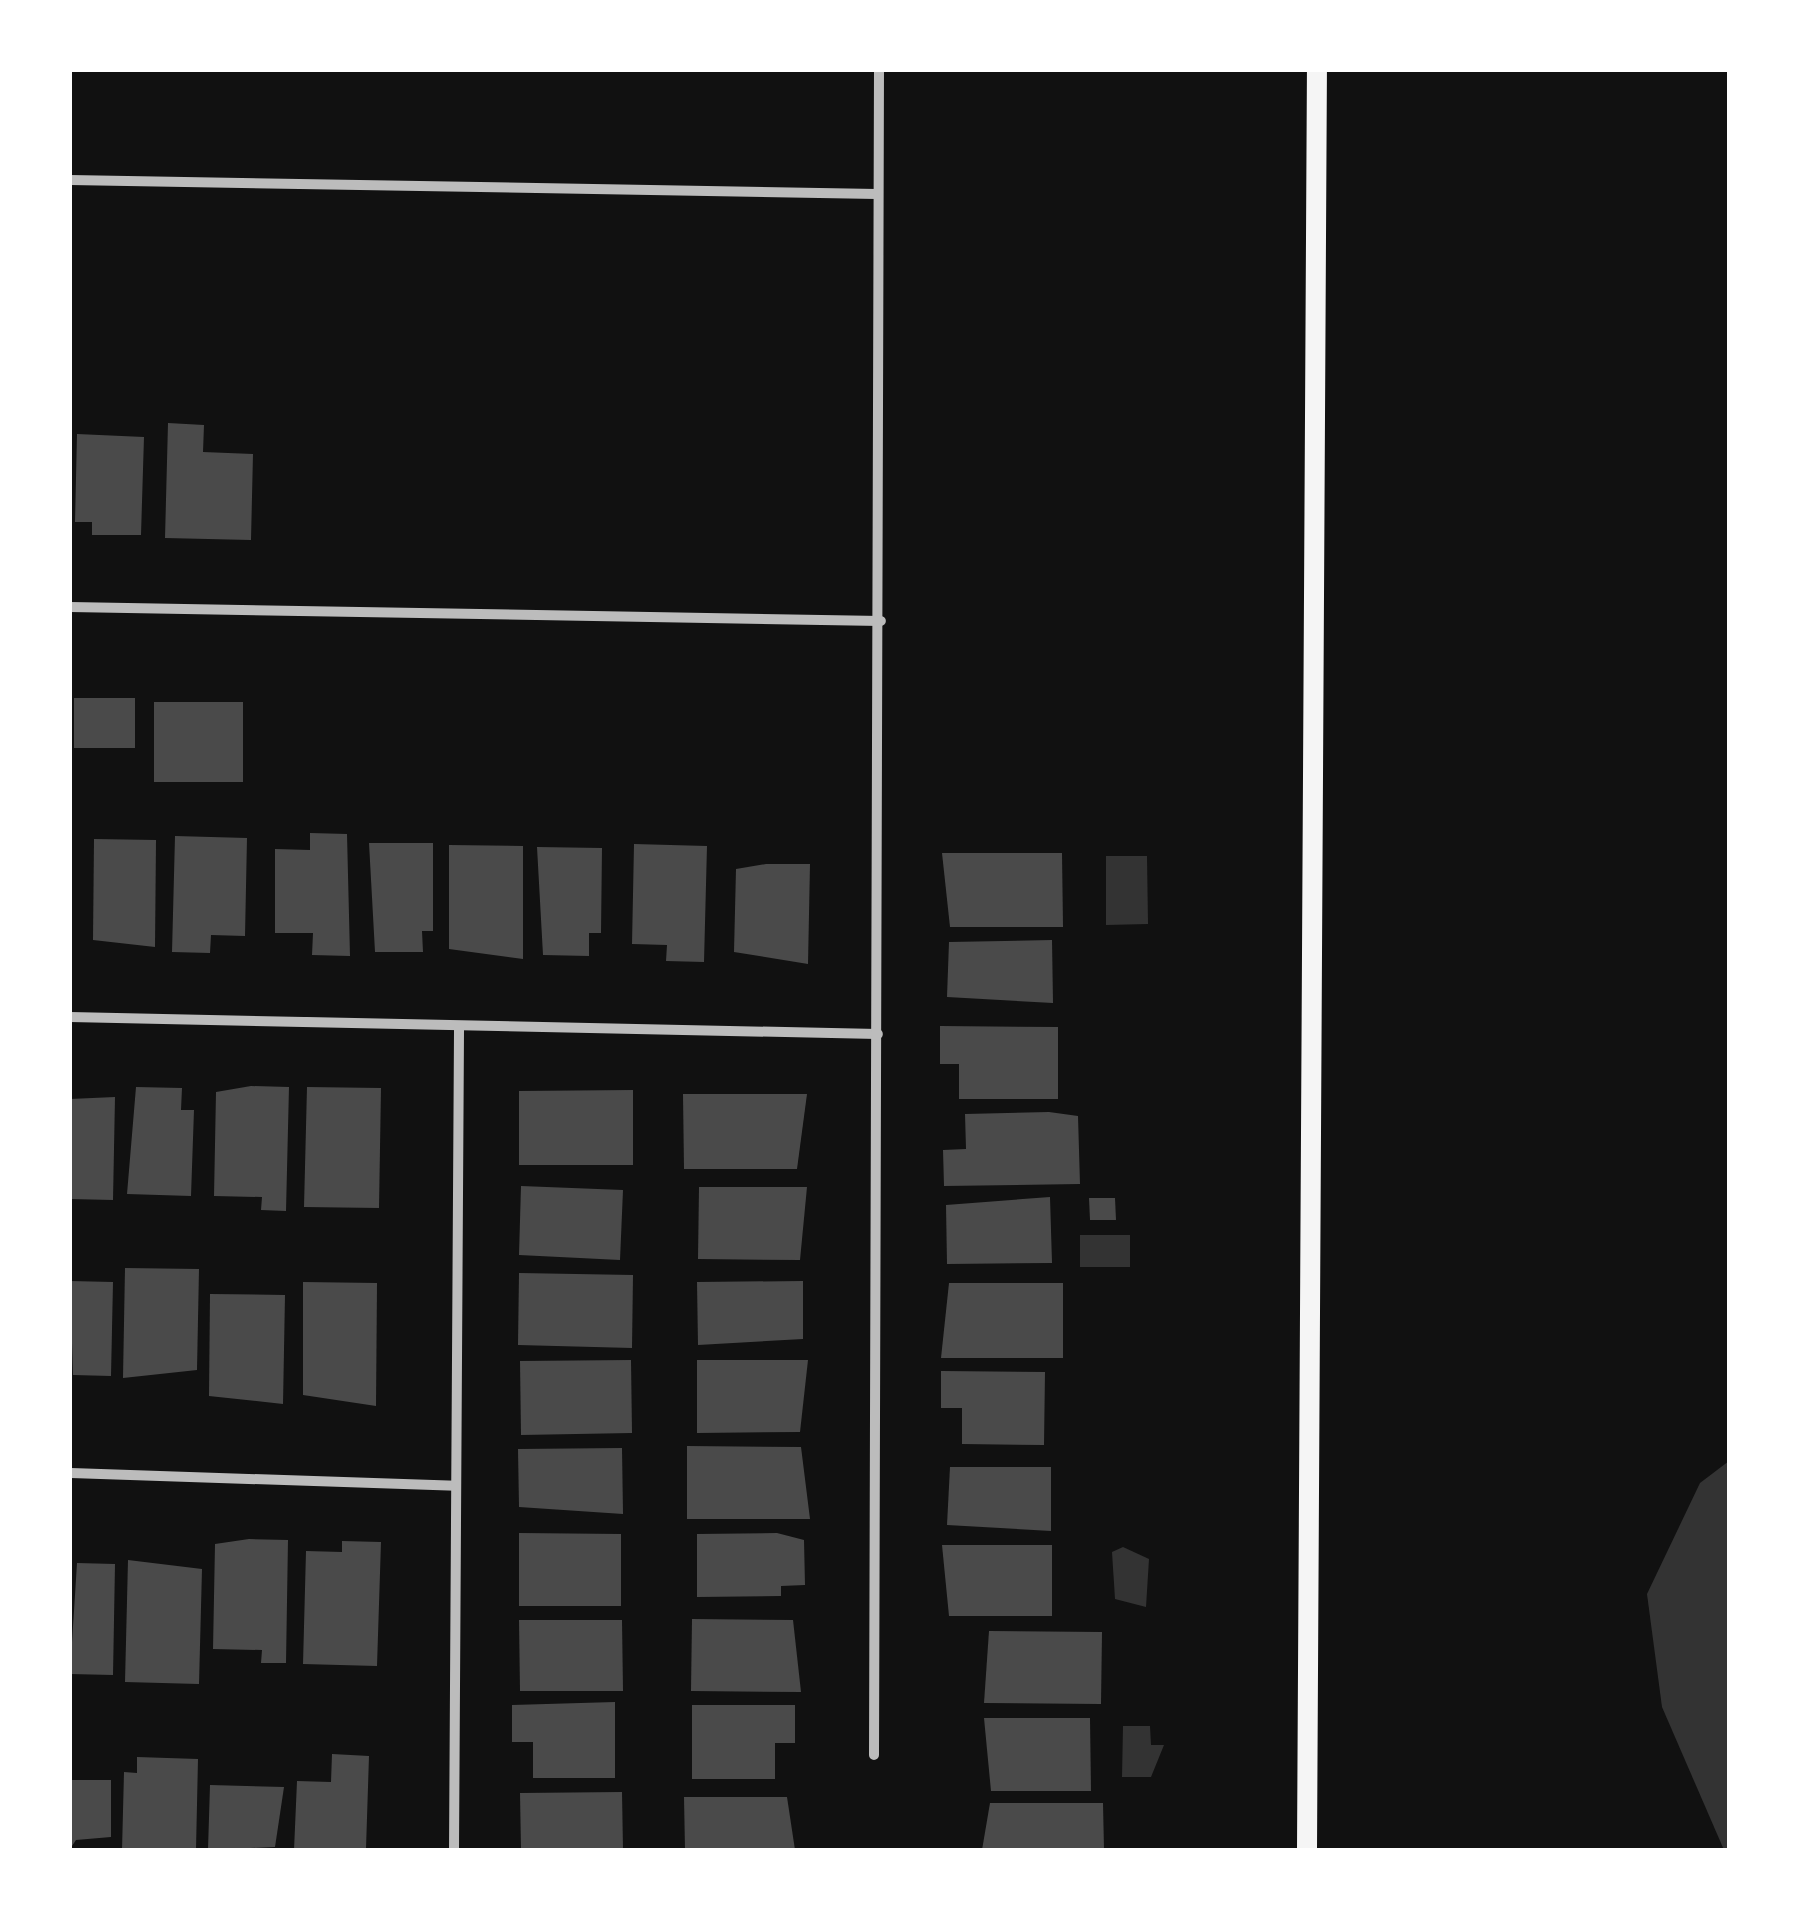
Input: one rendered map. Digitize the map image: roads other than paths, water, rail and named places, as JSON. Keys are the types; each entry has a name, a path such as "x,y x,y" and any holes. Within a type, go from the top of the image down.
{"main road":[{"path":"1307,1850 1317,70"}],"street":[{"path":"874,1755 881,621 879,70"},
{"path":"70,180 877,194"},
{"path":"70,607 881,621"},
{"path":"70,1017 878,1034"},
{"path":"454,1850 459,1026"},
{"path":"71,1473 456,1486"}]}
